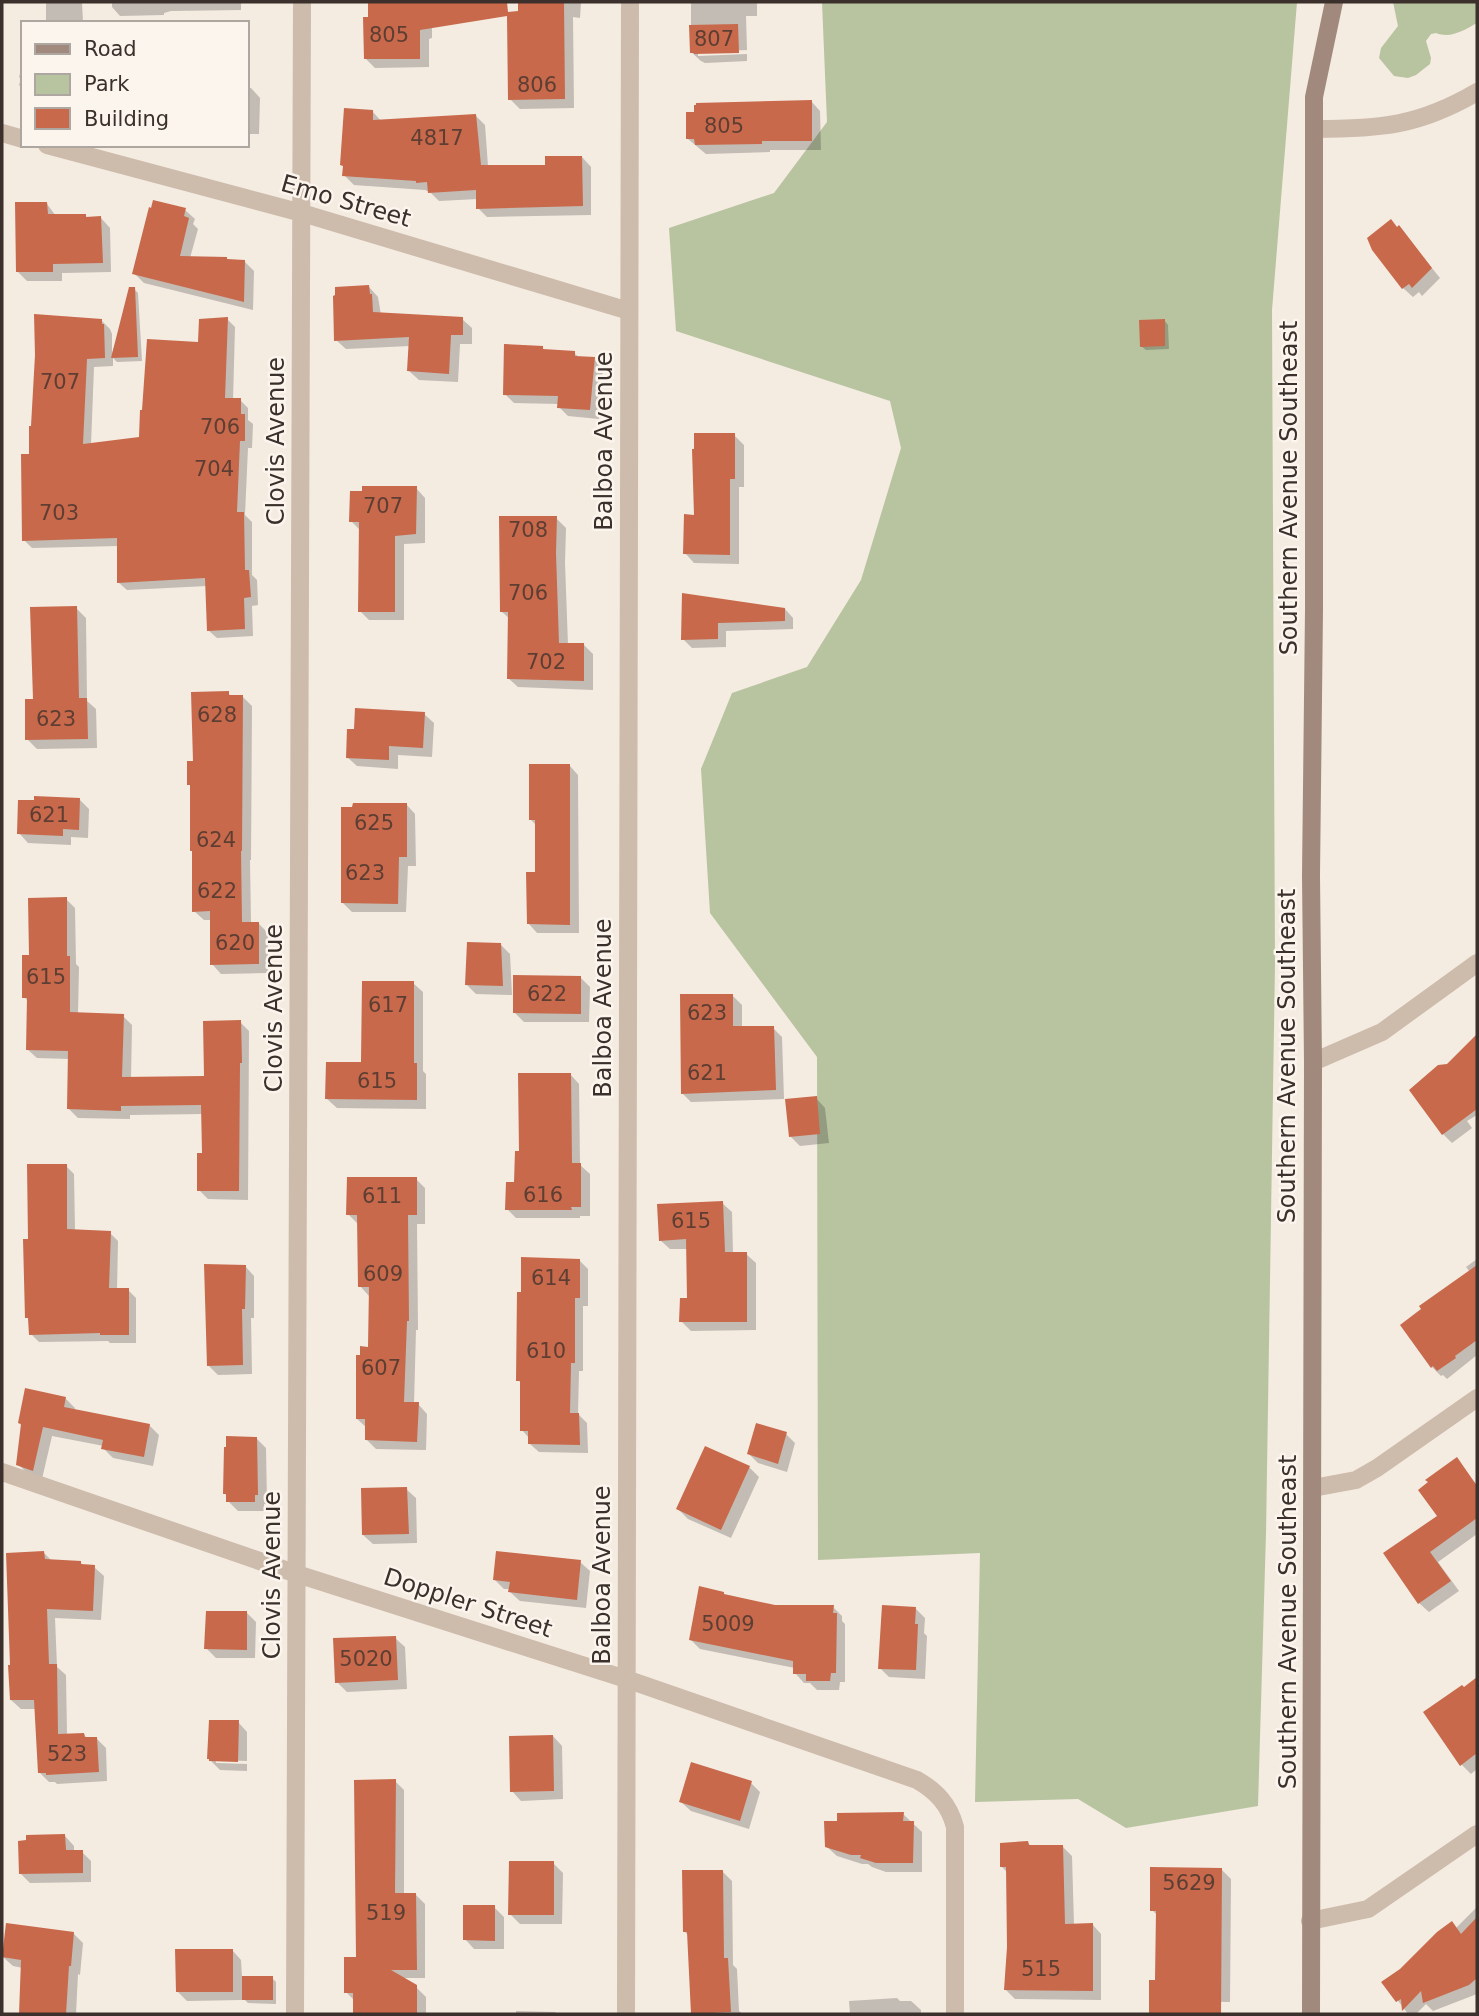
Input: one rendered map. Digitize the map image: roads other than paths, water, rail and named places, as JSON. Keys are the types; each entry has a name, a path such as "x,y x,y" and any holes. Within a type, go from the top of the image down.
{"main road":[{"name":"Southern Avenue Southeast","path":"1311,2014 1314,97 1334,2"}],"street":[{"name":"Clovis Avenue","path":"295,2014 302,2"},
{"name":"Balboa Avenue","path":"626,2014 630,2"},
{"path":"1314,129 1367,129 1401,124 1447,109 1477,92"},
{"path":"2,133 21,138"},
{"name":"Emo Street","path":"55,147 302,212 629,311"},
{"path":"1313,1062 1382,1032 1477,963"},
{"path":"1313,1488 1356,1480 1477,1398"},
{"name":"Doppler Street","path":"2,1472 297,1574 626,1679 917,1780 939,1795 948,1807 956,1826 955,2014"},
{"path":"1310,1921 1368,1909 1477,1833"}]}
